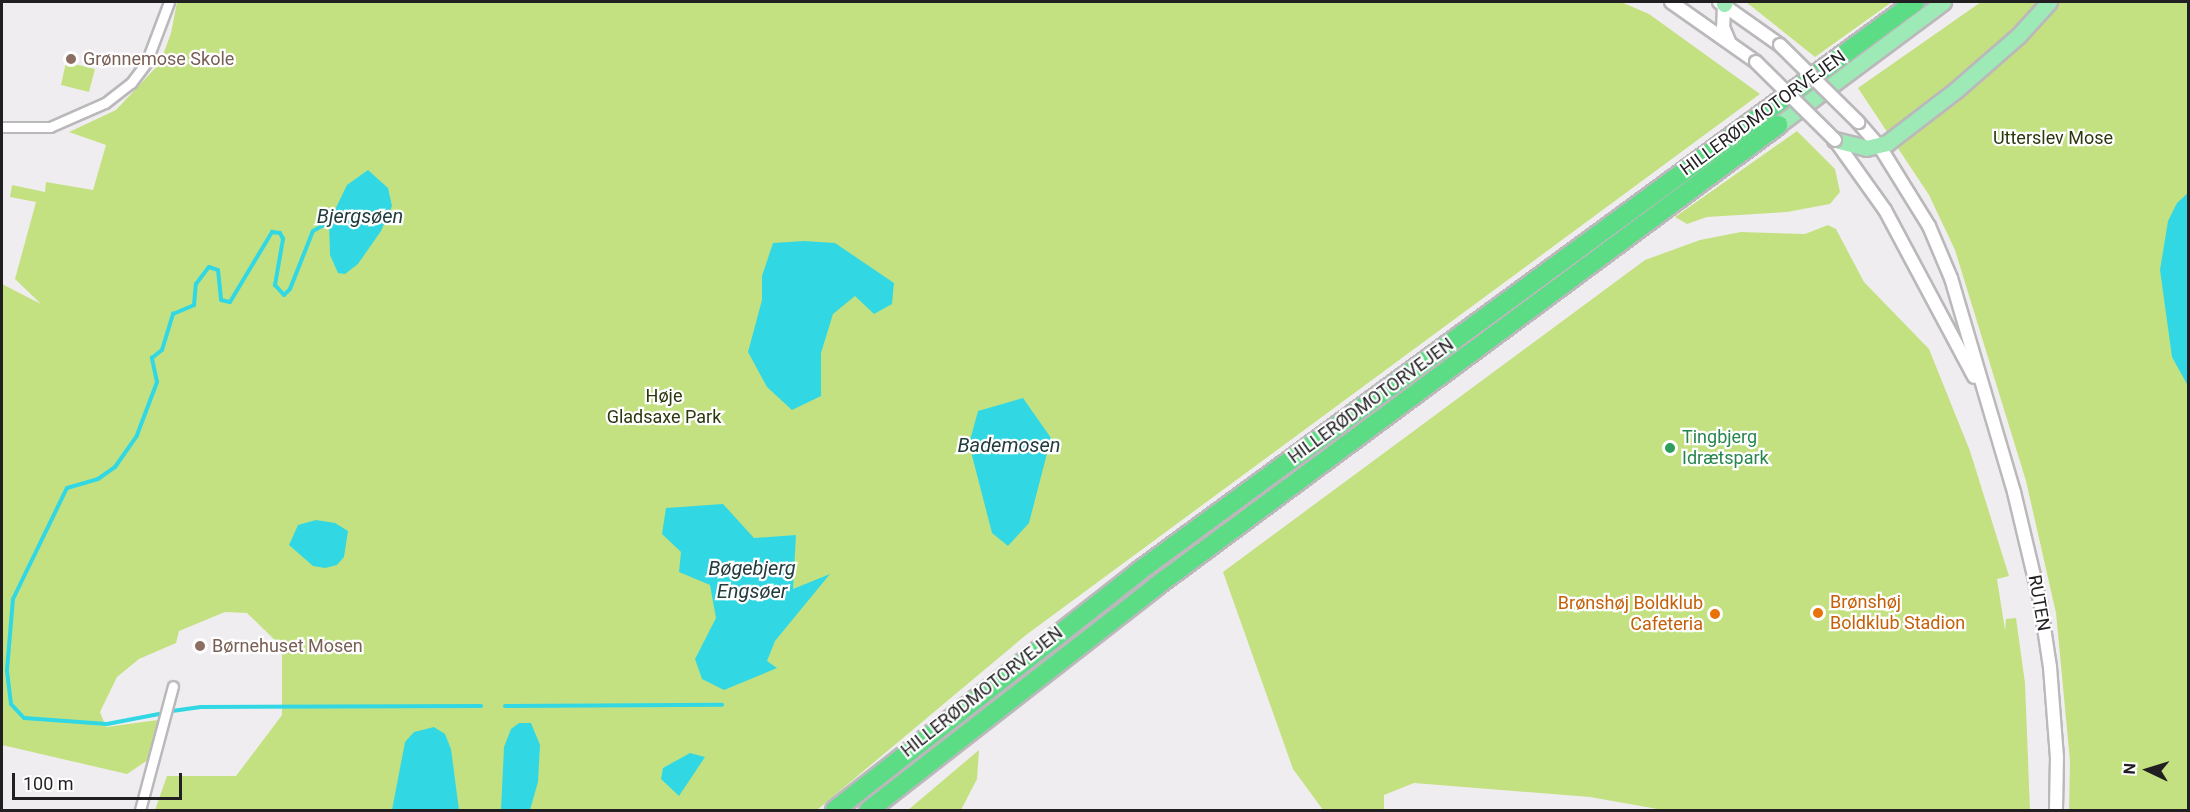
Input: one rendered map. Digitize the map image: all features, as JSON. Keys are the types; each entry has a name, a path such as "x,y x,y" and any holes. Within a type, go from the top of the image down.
{"highway":[{"name":"HILLERØDMOTORVEJEN","path":"835,810 1138,572 1915,2"},
{"name":"HILLERØDMOTORVEJEN","path":"869,810 1155,587 1778,125"}],"main road":[{"name":"HILLERØDMOTORVEJEN","path":"1778,125 1943,2"},
{"path":"1835,140 1859,147 1880,147 1956,90 2018,36 2049,2"}],"street":[{"path":"2,128 50,127 105,103 146,63 169,2"},
{"name":"RUTEN","path":"1671,2 1756,62 1835,140 1885,210 1987,402"},
{"path":"1723,2 1723,27 1729,41"},
{"name":"RUTEN","path":"1723,2 1780,45 1880,147 1929,226 1951,278 2040,601 2057,757 2056,810"},
{"path":"140,810 173,686"}],"green space":[{"name":"Høje Gladsaxe Park","path":"177,2 1621,2 1649,14 1760,94 1026,635 817,810 155,810 167,776 236,776 282,715 282,647 247,613 225,612 179,631 176,643 139,659 117,677 100,712 106,727 158,720 148,760 127,774 2,745 2,284 41,304 15,279 36,202 10,197 12,185 45,192 46,182 93,190 106,145 69,132 116,110 160,63 171,33"},
{"path":"1746,2 1892,2 1815,57"},
{"name":"Utterslev Mose","path":"1981,2 2188,2 2188,810 2069,810 2070,761 2056,613 2026,481 1955,250 1929,195 1858,88"},
{"path":"66,62 95,69 89,92 61,85"},
{"path":"1797,131 1835,169 1840,192 1830,204 1787,212 1707,217 1687,224 1675,217"},
{"name":"Tingbjerg Idrætspark","path":"1828,225 1836,229 1864,282 1929,349 1970,451 2009,576 1997,579 2005,630 2006,619 2016,618 2025,683 2030,810 1663,810 1590,797 1414,783 1384,795 1384,810 1323,810 1293,769 1223,572 1645,260 1700,240 1741,232 1805,234"},
{"path":"979,750 977,779 961,810 908,810"}],"water":[{"name":"Bjergsøen","path":"368,170 388,188 392,206 381,231 358,264 345,274 338,273 330,255 329,222 347,185"},
{"path":"2188,193 2188,386 2172,357 2160,270 2168,221 2177,203"},
{"path":"804,241 835,243 894,283 892,304 874,314 855,296 833,314 821,353 821,396 792,410 767,387 748,352 762,300 762,276 773,243"},
{"name":"Bademosen","path":"1023,398 1051,438 1029,523 1008,546 992,533 969,444 978,411"},
{"name":"Bøgebjerg Engsøer","path":"723,504 754,538 796,535 793,589 830,574 775,641 767,661 777,668 724,690 702,679 695,659 716,618 710,585 679,572 681,552 662,534 666,508"},
{"path":"316,520 335,523 348,531 344,557 337,565 325,568 313,566 289,545 298,525"},
{"path":"519,723 531,723 540,745 538,782 530,810 501,810 504,747 511,729"},
{"path":"434,727 445,734 451,749 459,810 392,810 405,742 414,732"},
{"path":"690,753 705,757 679,796 661,779 663,768"}],"waterway":[{"path":"159,714 107,724 24,718 11,704 7,670 13,599 67,488 98,479 115,467 137,435 157,382 152,358 162,350 173,314 194,305 196,284 209,267 218,270 221,300 230,302 272,232 280,233 283,239 275,285 284,295 290,289 313,231 329,222"},
{"path":"505,706 722,705"},
{"path":"172,711 201,707 481,706"}],"place":[{"name":"Grønnemose Skole","path":"71,59"},
{"name":"Tingbjerg Idrætspark","path":"1670,448"},
{"name":"Brønshøj Boldklub Stadion","path":"1818,613"},
{"name":"Brønshøj Boldklub Cafeteria","path":"1715,614"},
{"name":"Børnehuset Mosen","path":"200,646"}]}
